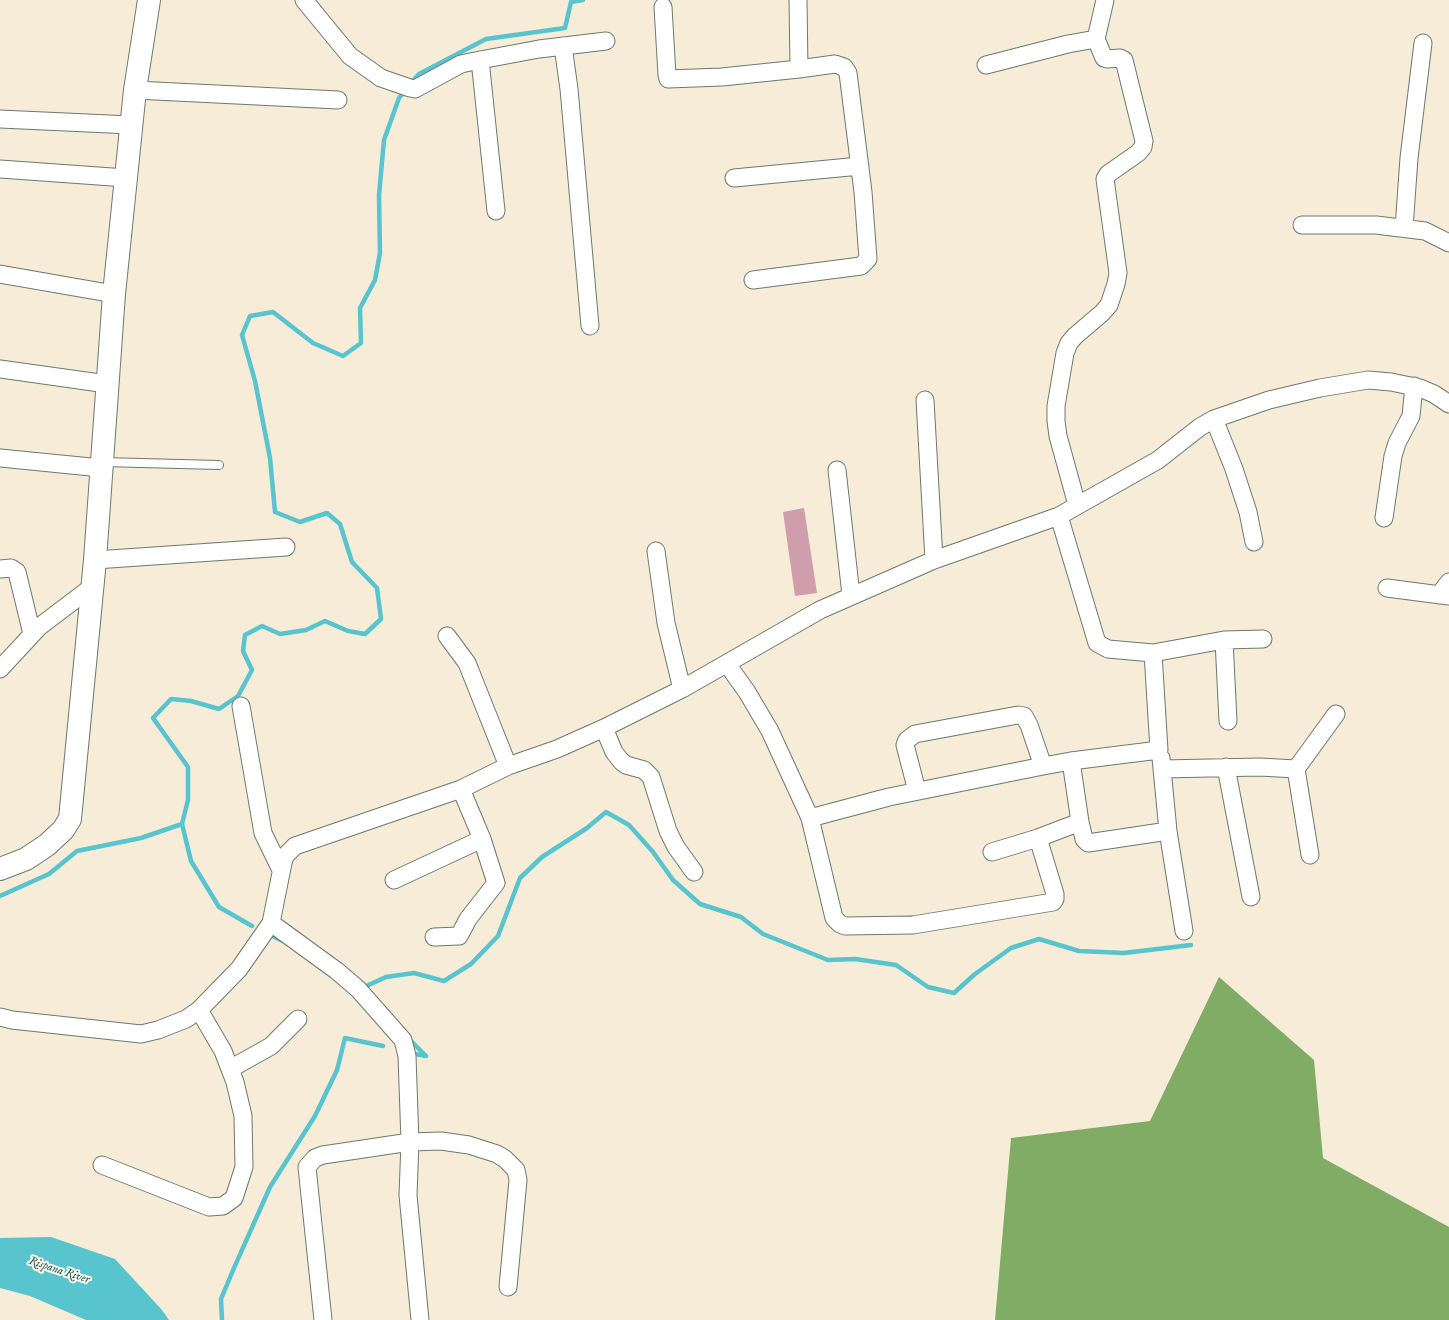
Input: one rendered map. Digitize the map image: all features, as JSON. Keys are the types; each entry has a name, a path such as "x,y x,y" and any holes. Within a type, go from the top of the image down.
{"main road":[{"path":"0,869 26,859 47,845 63,830 70,819 93,586 114,294 135,90 149,0"}],"street":[{"path":"304,0 350,56 376,75 404,86 418,87 461,64 563,46 606,41"},
{"path":"798,0 799,69"},
{"path":"1078,505 1058,436 1056,421 1056,406 1065,353 1069,342 1109,305 1118,273 1105,179 1108,174 1138,153 1143,147 1144,141 1124,60 1120,58 1104,58 1096,39 1105,0"},
{"path":"663,7 668,79 722,76 835,64 840,65 846,70 860,166 868,248 867,262 861,266 753,280"},
{"path":"986,65 1068,44 1096,39"},
{"path":"1404,228 1409,158 1423,43"},
{"path":"563,46 569,89 590,326"},
{"path":"480,60 496,211"},
{"path":"135,90 338,100"},
{"path":"0,119 131,125"},
{"path":"734,178 860,166"},
{"path":"0,170 126,178"},
{"path":"1302,225 1376,224 1425,231 1449,242"},
{"path":"0,274 114,294"},
{"path":"0,369 107,384"},
{"path":"0,1017 12,1020 141,1034 158,1030 186,1019 199,1010 239,969 271,923 285,856 295,846 461,789 508,766 557,749 604,728 682,689 820,610 934,560 1059,516 1158,460 1200,427 1214,419 1269,400 1320,388 1361,381 1391,382 1414,386 1434,394 1449,404"},
{"path":"1384,518 1393,456 1397,443 1411,416 1414,386"},
{"path":"925,400 934,560"},
{"path":"1214,419 1234,468 1248,512 1254,542"},
{"path":"0,458 102,465"},
{"path":"837,470 851,596"},
{"path":"1059,516 1097,643 1108,649 1153,653 1224,640 1263,639"},
{"path":"95,560 286,547"},
{"path":"656,551 666,623 682,689"},
{"path":"0,569 11,568 17,572 32,634"},
{"path":"0,669 32,634 93,586"},
{"path":"1387,588 1446,591"},
{"path":"447,636 467,664 508,766"},
{"path":"1224,640 1228,721"},
{"path":"1153,653 1159,750 1168,831 1184,931"},
{"path":"727,664 747,692 770,731 810,818 834,918 840,924 845,926 913,925 1053,902 1055,899 1055,894 1038,838"},
{"path":"241,706 263,833 281,870"},
{"path":"1310,855 1296,769 1336,714"},
{"path":"916,791 906,745 907,740 915,734 1018,715 1024,716 1029,725 1043,766"},
{"path":"604,728 614,752 621,761 626,765 644,770 651,777 668,831 676,847 694,872"},
{"path":"810,818 916,791 1043,766 1159,750"},
{"path":"1071,761 1080,822 1084,839 1090,844 1168,831"},
{"path":"1162,769 1226,767 1296,769"},
{"path":"1226,767 1251,897"},
{"path":"434,937 458,936 468,919 495,886 496,878 482,839 461,789"},
{"path":"992,852 1038,838 1080,822"},
{"path":"394,880 482,839"},
{"path":"271,923 337,971 358,990 402,1040 407,1056 410,1142 408,1195 420,1320"},
{"path":"102,1165 209,1207 223,1206 234,1198 244,1167 243,1116 230,1069 223,1051 199,1010"},
{"path":"230,1069 271,1046 298,1019"},
{"path":"323,1320 307,1167 315,1158 323,1155 410,1142 441,1141 469,1145 497,1154 511,1164 516,1170 518,1180 508,1287"}],"lane":[{"path":"102,465 219,465"}],"green space":[{"path":"1219,977 1314,1060 1323,1158 1449,1227 1449,1320 995,1320 1011,1138 1150,1121"}],"water":[{"name":"Rispana River","path":"51,1237 115,1259 162,1310 169,1320 86,1320 30,1296 0,1288 0,1238"}],"building":[{"path":"804,508 817,593 795,596 783,512"}],"waterway":[{"path":"411,83 419,74 486,39 565,28 571,2 583,0"},
{"path":"252,926 219,907 191,861 182,824 188,800 188,767 153,718 171,699 191,701 219,709 238,696 252,670 243,651 245,635 262,626 280,634 306,630 325,621 348,631 365,634 381,619 377,588 352,562 340,524 327,513 300,522 275,512 270,458 255,381 242,335 250,316 273,312 313,343 343,356 361,343 360,308 375,280 380,253 379,195 384,140 399,98 405,91"},
{"path":"362,988 386,977 414,973 444,981 471,964 498,936 520,878 542,857 587,828 606,812 629,825 653,852 673,880 700,904 741,917 763,934 828,960 855,959 896,965 928,987 954,993 975,974 1011,948 1039,939 1079,951 1124,953 1191,945"},
{"path":"0,896 49,874 77,851 141,838 182,824"},
{"path":"268,934 283,941"},
{"path":"222,1320 221,1299 234,1268 270,1187 315,1116 337,1070 345,1038 383,1046"},
{"path":"409,1039 426,1056"},
{"path":"410,1053 426,1056"}]}
